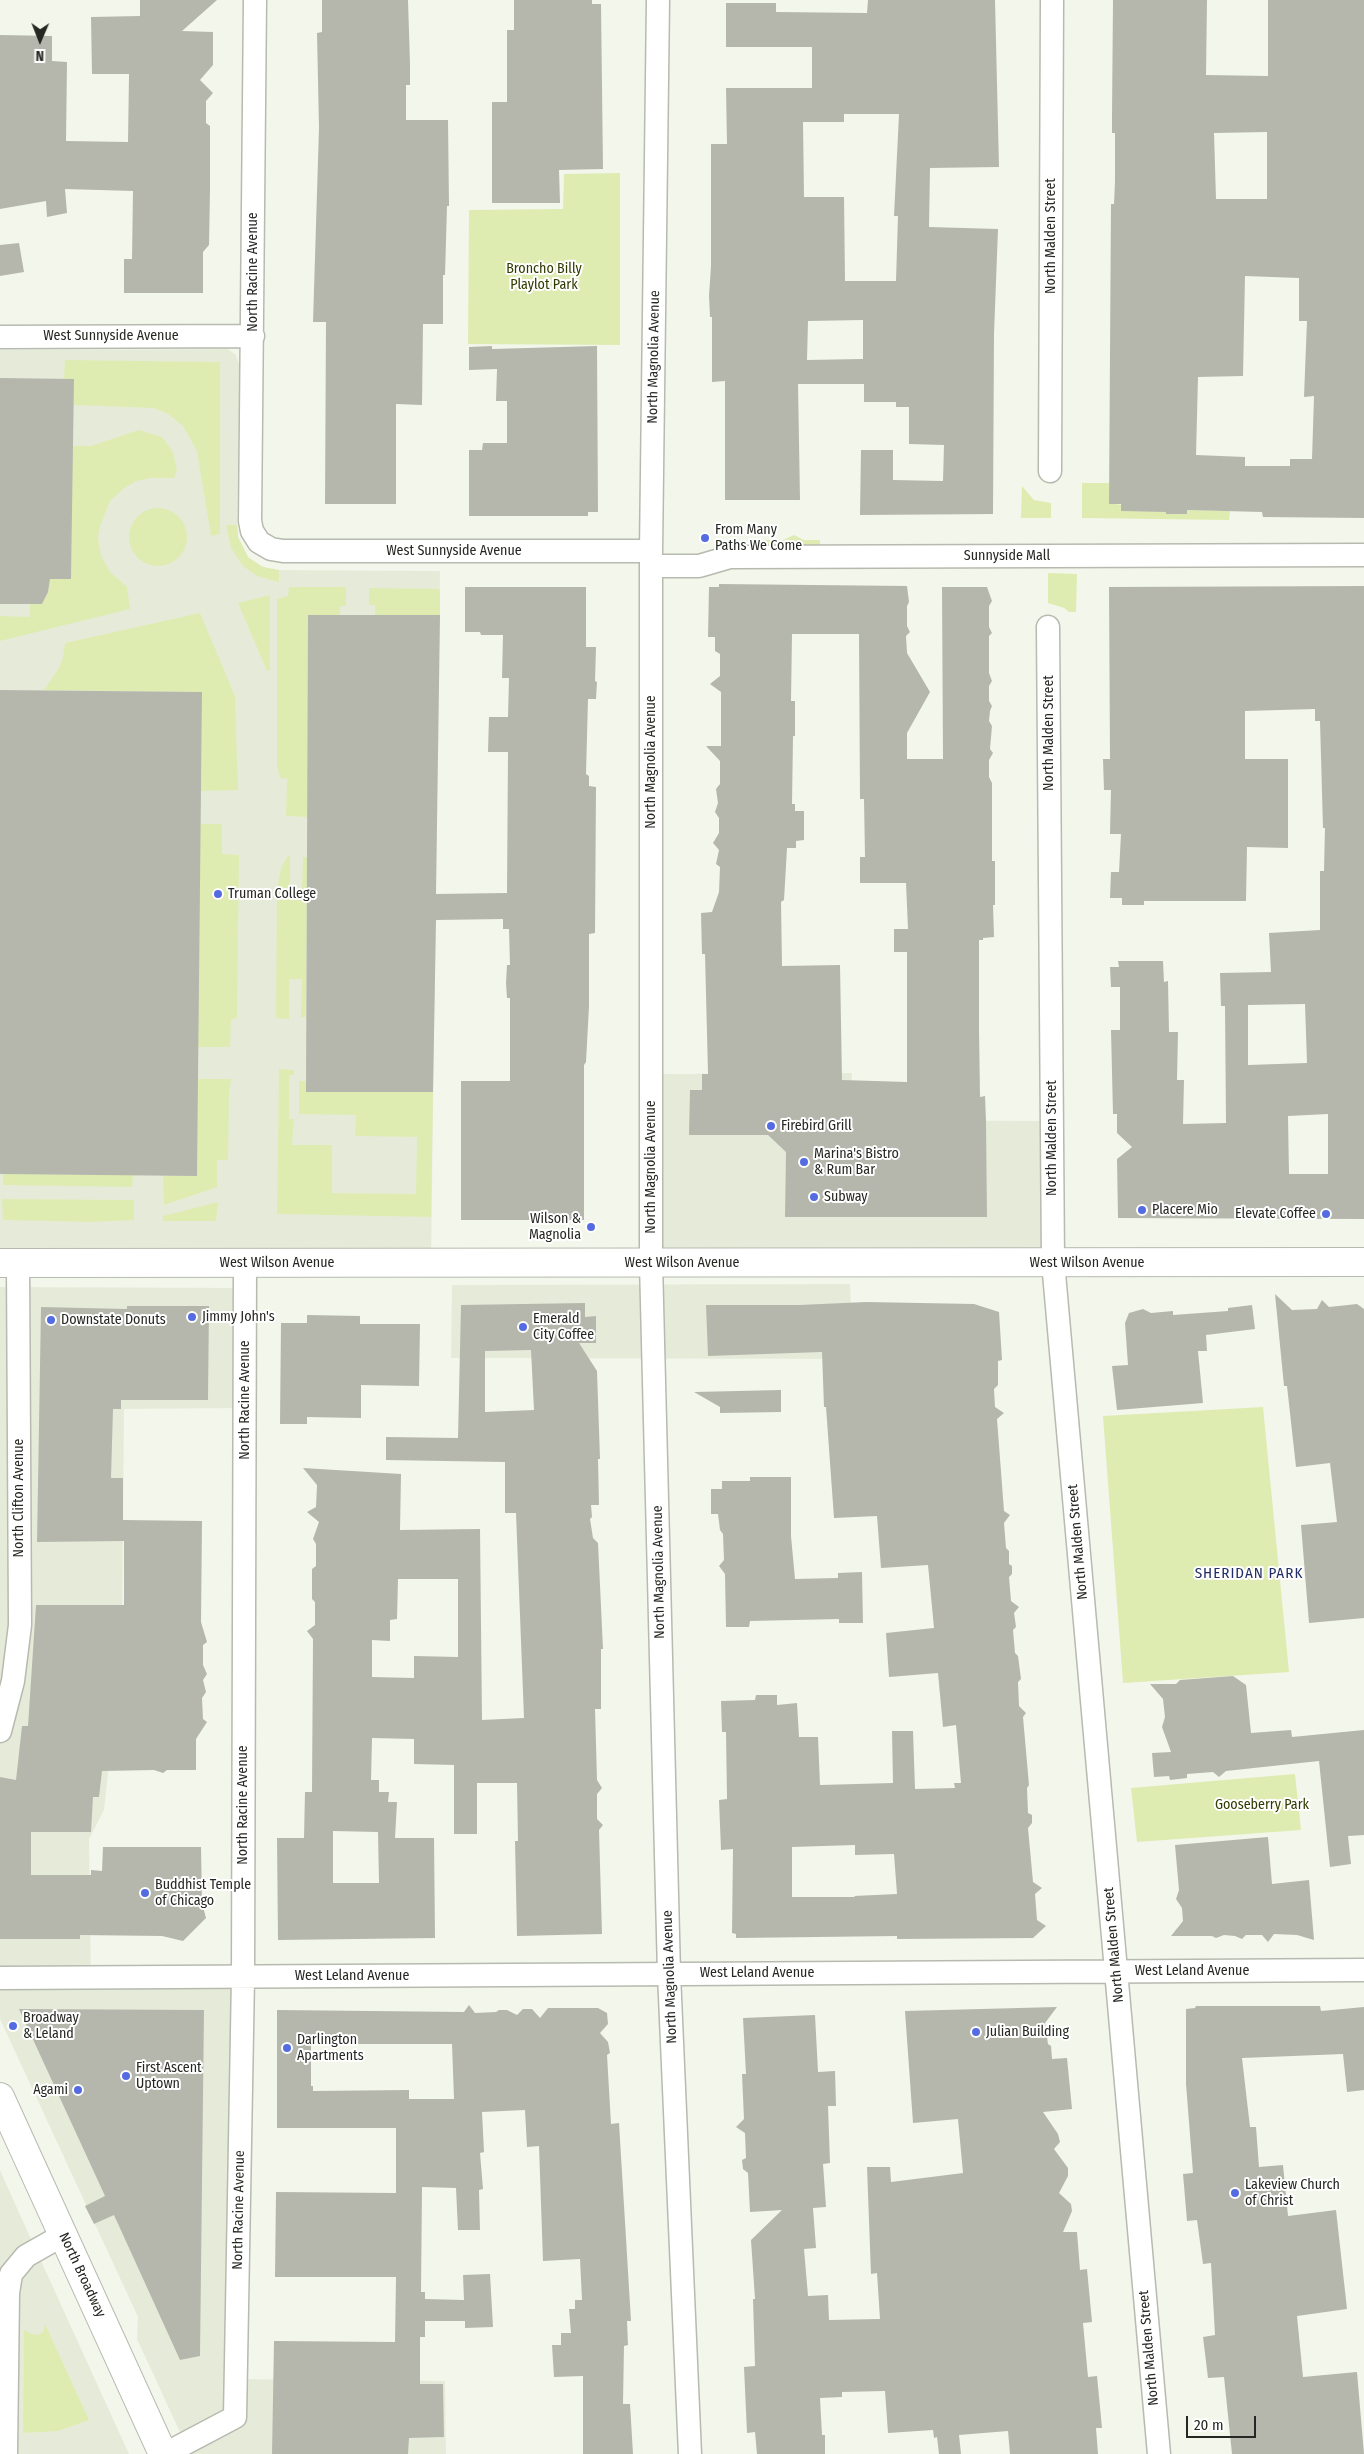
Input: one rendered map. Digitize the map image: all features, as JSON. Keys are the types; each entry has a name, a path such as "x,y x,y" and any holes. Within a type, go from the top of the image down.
{"street":[{"name":"North Racine Avenue","path":"255,0 250,521 252,531 259,542"},
{"name":"North Magnolia Avenue","path":"658,0 652,558 651,1263 669,1974 690,2454"},
{"name":"North Malden Street","path":"1050,471 1052,0"},
{"name":"West Sunnyside Avenue","path":"0,337 253,336"},
{"name":"West Sunnyside Avenue","path":"259,542 271,549 283,551 652,558"},
{"name":"Sunnyside Mall","path":"652,558 698,566 730,557 1364,555"},
{"name":"North Malden Street","path":"1048,627 1053,1262 1159,2454"},
{"name":"West Wilson Avenue","path":"9,1263 1364,1262"},
{"name":"North Clifton Avenue","path":"0,1732 13,1681 20,1625 9,1263"},
{"name":"North Racine Avenue","path":"164,2454 235,2418 243,1977 246,1263"},
{"name":"West Leland Avenue","path":"0,1978 1364,1970"},
{"name":"North Broadway","path":"0,2097 164,2454"},
{"path":"6,2454 8,2293 11,2274 26,2256 63,2236"}],"shaded area":[{"name":"Truman College","path":"228,349 236,355 240,367 237,521 238,537 248,557 256,564 272,570 440,571 431,1263 0,1263 0,350"},
{"path":"852,1073 850,1120 1050,1121 1053,1262 651,1263 657,1074"},
{"path":"850,1284 853,1359 451,1358 452,1285"},
{"path":"0,1287 241,1288 241,1408 124,1409 122,1646 104,1810 89,1839 91,1983 237,1984 232,2379 445,2381 446,2454 190,2454 137,2339 138,2317 0,2019"},
{"path":"0,2170 16,2206 129,2454 0,2454"}],"green space":[{"name":"Broncho Billy Playlot Park","path":"620,173 620,345 468,344 469,210 563,209 564,174"},
{"path":"65,360 220,362 220,534 211,536 197,451 183,426 168,414 154,408 73,405 74,379 64,379"},
{"path":"139,430 162,437 173,452 177,470 174,478 151,478 136,481 123,489 110,501 100,526 98,538 101,556 110,572 127,587 130,609 0,641 0,616 30,617 30,604 42,604 48,592 50,579 71,579 72,446 91,446"},
{"path":"1082,483 1109,483 1109,503 1166,512 1166,514 1187,514 1187,510 1230,511 1229,520 1082,518"},
{"path":"1022,486 1034,500 1051,503 1051,518 1021,518"},
{"path":"158,508 169,510 179,516 185,526 187,537 185,548 179,558 169,564 158,566 147,564 137,558 131,548 129,537 131,526 137,516 147,510"},
{"path":"226,525 237,525 238,537 248,557 263,567 279,570 279,582 257,576 243,566 231,548"},
{"path":"794,535 804,540 820,540 820,548 763,547 763,540 783,540"},
{"path":"1048,573 1077,574 1076,612 1069,612 1064,608 1048,603"},
{"path":"289,587 346,587 346,606 340,606 340,615 308,615 308,817 286,816 287,778 281,779 277,767 277,599 288,596"},
{"path":"369,588 440,589 440,615 375,615 375,605 369,605"},
{"path":"270,595 270,670 267,671 238,603"},
{"path":"200,613 235,696 238,790 201,791 202,692 44,690 59,668 65,643"},
{"path":"200,824 222,824 222,854 239,855 237,1018 231,1019 230,1047 198,1047"},
{"path":"290,856 290,891 302,891 303,857 307,857 306,1017 301,1017 302,979 289,979 289,1019 276,1018 277,889 281,868 287,857"},
{"path":"279,1069 294,1070 294,1075 289,1075 289,1119 294,1119 292,1145 332,1145 332,1193 416,1194 417,1137 355,1136 356,1115 299,1114 299,1081 306,1081 306,1092 433,1092 431,1217 277,1214"},
{"path":"197,1079 231,1079 228,1160 217,1160 217,1187 164,1205 163,1176 197,1176"},
{"path":"3,1174 133,1175 132,1187 3,1185"},
{"path":"2,1199 134,1200 134,1220 92,1222 3,1220"},
{"path":"218,1202 216,1221 163,1221 163,1216"},
{"path":"1263,1407 1289,1672 1123,1683 1103,1416"},
{"name":"Gooseberry Park","path":"1295,1774 1301,1830 1137,1842 1131,1788"},
{"path":"45,2324 89,2420 58,2431 23,2433 24,2330 38,2335 43,2332"}],"building":[{"path":"140,0 217,0 182,31 213,32 213,65 200,80 213,93 206,101 206,123 210,126 210,190 209,245 203,252 203,293 124,293 124,259 132,259 133,191 65,189 67,213 47,217 46,201 0,209 0,35 52,36 52,61 67,62 66,141 128,142 129,74 92,74 91,17 140,16"},
{"path":"322,0 408,0 410,85 406,85 406,120 448,120 449,206 447,206 445,275 443,275 443,324 423,324 422,405 396,404 396,504 325,504 326,322 313,322 319,128 317,33 322,32"},
{"path":"514,0 592,0 592,4 601,4 603,169 559,170 560,203 492,203 492,102 507,102 507,30 514,30"},
{"path":"868,0 995,0 999,167 930,168 929,227 998,229 994,334 993,514 860,515 861,450 893,450 893,480 943,481 944,445 909,444 909,407 896,407 896,402 864,402 864,384 798,384 800,500 725,500 725,381 712,382 712,317 710,317 709,296 711,266 711,144 727,144 726,88 812,88 812,47 726,47 726,3 776,3 776,12 867,13","holes":["844,114 899,114 894,216 898,216 896,281 845,281 844,197 804,197 803,122 844,122","863,320 863,359 807,360 808,321"]},
{"path":"1113,0 1207,0 1206,75 1268,76 1268,0 1364,0 1364,518 1263,517 1262,512 1187,510 1187,514 1166,514 1166,512 1121,511 1121,504 1109,504 1111,204 1114,204 1115,181 1115,133 1112,133","holes":["1267,132 1267,199 1216,199 1214,133","1245,276 1299,278 1299,321 1307,321 1304,397 1314,396 1312,459 1290,459 1290,466 1245,466 1245,457 1196,455 1198,377 1243,376"]},
{"path":"19,243 24,272 0,276 0,245"},
{"path":"492,346 492,349 597,346 598,512 588,512 588,516 469,516 469,450 482,450 483,443 507,443 507,401 496,401 497,369 469,370 469,347"},
{"path":"0,378 74,379 71,579 50,579 48,592 42,604 0,604"},
{"path":"719,584 907,586 909,602 907,606 907,626 910,632 906,636 907,653 930,692 907,733 907,759 943,759 942,587 987,587 992,601 989,606 989,627 992,633 989,636 989,673 992,681 989,686 989,701 992,706 989,721 992,726 990,749 993,753 989,760 989,777 992,783 992,861 995,861 995,905 993,905 994,937 979,940 979,1029 980,1097 985,1096 987,1217 785,1217 786,1152 768,1135 689,1135 690,1090 702,1090 702,1074 708,1074 705,954 702,954 701,913 712,912 719,892 720,867 716,864 719,850 713,843 719,833 719,818 715,812 718,803 716,789 720,784 720,761 706,746 721,746 721,692 710,684 720,676 720,654 715,651 715,637 708,637 709,587 719,587","holes":["792,634 859,634 860,799 864,799 865,857 860,857 860,883 906,883 908,929 894,929 894,952 907,952 907,1082 842,1080 840,965 782,966 781,902 784,900 787,848 796,848 796,841 804,840 804,811 795,811 795,804 792,804 793,736 795,736 795,701 791,701"]},
{"path":"1364,586 1364,1219 1118,1218 1117,1159 1132,1147 1117,1133 1117,1114 1113,1114 1111,1030 1120,1030 1120,987 1111,987 1110,967 1119,967 1118,961 1163,961 1164,982 1168,981 1169,1032 1178,1032 1177,1080 1184,1080 1183,1124 1226,1123 1225,1006 1221,1006 1220,973 1271,972 1269,933 1320,930 1320,871 1324,871 1325,828 1323,828 1320,721 1315,721 1315,709 1245,711 1245,759 1288,759 1288,848 1247,847 1246,901 1144,901 1144,905 1122,905 1122,898 1110,898 1111,872 1119,872 1121,834 1110,834 1111,790 1104,790 1103,759 1110,759 1109,587","holes":["1305,1004 1307,1063 1248,1065 1248,1005","1328,1114 1328,1174 1289,1174 1288,1116"]},
{"path":"465,587 586,587 586,647 596,647 595,681 597,682 596,699 588,699 586,774 589,776 589,786 596,787 595,933 589,934 589,1006 586,1062 584,1065 584,1220 461,1220 461,1081 510,1081 510,998 507,998 506,983 507,965 510,965 509,929 503,929 503,919 436,920 433,1092 306,1092 308,615 440,615 436,894 507,893 508,752 488,752 489,717 508,717 509,678 502,678 503,635 481,635 480,632 465,632"},
{"name":"Truman College","path":"0,690 202,692 197,1176 0,1174"},
{"path":"1275,1294 1292,1310 1317,1309 1322,1300 1329,1307 1357,1304 1364,1309 1364,1618 1309,1623 1301,1525 1337,1522 1330,1463 1296,1467 1287,1386 1284,1386"},
{"path":"866,1302 974,1304 999,1312 1002,1360 998,1361 998,1385 994,1389 995,1407 1004,1413 997,1419 1004,1511 1010,1515 1004,1523 1006,1548 1009,1551 1009,1564 1012,1566 1012,1574 1009,1577 1011,1601 1019,1607 1014,1613 1016,1627 1013,1630 1015,1653 1018,1656 1021,1679 1018,1682 1019,1706 1026,1713 1023,1717 1029,1785 1027,1788 1028,1813 1032,1815 1032,1823 1028,1828 1033,1882 1042,1888 1035,1894 1037,1920 1046,1926 1033,1938 897,1939 897,1936 736,1938 736,1934 732,1933 733,1849 721,1850 719,1800 727,1799 726,1732 722,1732 721,1701 755,1700 756,1695 777,1695 777,1705 797,1703 799,1737 818,1737 820,1785 893,1783 892,1731 913,1731 915,1789 955,1788 954,1783 961,1783 956,1725 943,1727 938,1673 889,1677 886,1633 934,1628 928,1565 881,1568 877,1516 834,1518 826,1407 824,1407 822,1352 708,1356 706,1305 799,1305","holes":["855,1845 855,1855 894,1854 897,1894 855,1897 792,1897 792,1847"]},
{"path":"585,1303 585,1317 596,1316 596,1343 579,1343 597,1371 600,1459 598,1459 599,1505 591,1505 592,1517 590,1519 593,1538 598,1543 603,1649 601,1649 601,1709 595,1709 597,1780 602,1788 597,1794 597,1819 603,1825 599,1830 602,1934 517,1936 515,1841 518,1841 517,1783 477,1783 477,1834 454,1834 454,1765 414,1764 414,1739 372,1738 371,1780 379,1780 379,1792 389,1792 388,1802 397,1802 395,1838 434,1838 435,1938 278,1940 277,1838 304,1838 305,1792 312,1792 313,1639 307,1631 315,1625 315,1602 312,1599 312,1569 316,1566 316,1544 313,1539 319,1522 307,1512 316,1507 317,1485 303,1468 401,1474 400,1530 480,1529 482,1720 524,1718 516,1513 505,1513 505,1462 386,1460 386,1437 458,1438 461,1305","holes":["531,1350 534,1410 485,1412 485,1351","398,1579 458,1579 458,1657 414,1656 414,1678 372,1677 372,1640 390,1641 390,1620 397,1619","333,1831 378,1832 379,1883 333,1883"]},
{"path":"1252,1305 1255,1329 1206,1335 1207,1351 1198,1351 1203,1403 1117,1410 1112,1366 1128,1365 1125,1323 1129,1313 1143,1309 1151,1313 1173,1311 1173,1315 1228,1311 1228,1308"},
{"path":"127,1306 209,1306 208,1400 121,1400 121,1409 113,1409 111,1478 123,1478 123,1520 202,1521 201,1622 207,1642 203,1645 203,1665 207,1674 203,1680 206,1692 202,1698 203,1719 207,1722 196,1739 196,1770 167,1770 163,1773 154,1770 102,1771 99,1797 93,1797 91,1832 31,1832 31,1875 91,1875 91,1870 102,1871 103,1847 201,1847 202,1903 206,1918 183,1941 162,1936 80,1935 80,1939 0,1939 0,1777 16,1780 22,1726 28,1726 36,1605 124,1605 124,1541 37,1542 41,1307 127,1309"},
{"path":"307,1315 360,1316 360,1324 420,1324 419,1386 361,1385 361,1418 307,1417 307,1424 280,1424 281,1323 307,1323"},
{"path":"781,1390 781,1412 720,1413 720,1407 694,1392"},
{"path":"750,1477 791,1477 791,1536 795,1579 838,1578 838,1573 862,1572 863,1623 839,1623 839,1619 750,1621 749,1627 726,1627 725,1574 719,1566 724,1560 723,1534 720,1530 718,1514 711,1514 711,1489 722,1489 722,1481 750,1481"},
{"path":"1233,1676 1246,1685 1251,1733 1291,1730 1292,1737 1364,1730 1364,1835 1348,1836 1351,1864 1330,1867 1319,1761 1226,1771 1219,1777 1213,1772 1187,1774 1187,1778 1170,1780 1169,1776 1154,1777 1152,1753 1171,1752 1162,1727 1165,1717 1163,1699 1150,1684 1176,1684 1180,1680"},
{"path":"1268,1837 1272,1884 1309,1880 1314,1940 1297,1935 1274,1934 1268,1942 1262,1935 1246,1935 1242,1939 1224,1935 1216,1938 1212,1936 1171,1936 1183,1921 1182,1908 1176,1899 1179,1890 1175,1845"},
{"path":"469,2005 475,2013 507,2010 517,2015 523,2009 532,2009 540,2018 548,2008 598,2008 607,2013 608,2024 600,2033 608,2042 610,2053 607,2055 611,2124 619,2123 631,2321 627,2321 628,2345 624,2346 623,2404 630,2404 633,2454 583,2454 583,2376 554,2377 552,2345 561,2345 561,2333 571,2333 569,2309 575,2309 575,2300 582,2300 580,2259 543,2261 539,2146 527,2147 525,2110 482,2112 484,2152 480,2153 483,2189 479,2190 480,2230 458,2230 456,2188 422,2187 421,2292 425,2292 425,2299 464,2300 463,2275 490,2274 493,2327 465,2328 465,2321 425,2321 425,2337 420,2337 420,2384 443,2384 444,2437 409,2438 408,2454 272,2454 274,2341 395,2342 396,2277 275,2277 276,2192 396,2193 396,2128 277,2128 277,2010 464,2012","holes":["311,2044 452,2044 454,2099 409,2099 409,2090 313,2091 313,2086 311,2086"]},
{"path":"1196,2006 1320,2006 1321,2011 1364,2007 1364,2090 1347,2092 1343,2054 1242,2058 1250,2127 1256,2127 1259,2167 1283,2165 1288,2216 1336,2210 1347,2309 1297,2316 1303,2377 1357,2372 1364,2454 1232,2454 1224,2377 1208,2378 1203,2337 1215,2335 1211,2263 1203,2264 1197,2220 1187,2221 1183,2174 1193,2173 1186,2084 1186,2009 1195,2008"},
{"path":"1057,2007 1045,2023 1048,2044 1051,2046 1052,2059 1067,2058 1072,2109 1043,2112 1058,2134 1060,2142 1054,2149 1068,2168 1068,2176 1059,2193 1071,2204 1072,2211 1063,2232 1077,2232 1080,2270 1087,2269 1092,2322 1083,2323 1088,2377 1097,2376 1102,2428 1096,2428 1098,2454 1010,2454 1008,2431 959,2435 961,2454 939,2454 937,2437 934,2438 933,2430 888,2433 885,2391 842,2392 842,2397 820,2398 822,2435 825,2435 825,2454 757,2454 755,2432 747,2433 744,2367 755,2366 753,2299 755,2299 751,2240 782,2210 750,2212 748,2173 743,2169 742,2160 746,2158 745,2133 736,2127 744,2119 742,2074 746,2074 743,2018 815,2015 818,2072 835,2071 836,2106 828,2106 830,2163 823,2164 826,2207 813,2208 816,2248 804,2249 808,2296 828,2295 829,2320 880,2319 877,2273 871,2274 867,2167 890,2167 891,2182 963,2173 958,2119 913,2123 905,2011"},
{"name":"First Ascent Uptown","path":"19,2009 204,2010 200,2356 180,2360 114,2215 94,2224 85,2206 105,2196"}],"place":[{"name":"From Many Paths We Come","path":"705,538"},
{"name":"Truman College","path":"218,894"},
{"name":"Firebird Grill","path":"771,1126"},
{"name":"Marina's Bistro & Rum Bar","path":"804,1162"},
{"name":"Subway","path":"814,1197"},
{"name":"Placere Mio","path":"1142,1210"},
{"name":"Elevate Coffee","path":"1326,1214"},
{"name":"Wilson & Magnolia","path":"591,1227"},
{"name":"Jimmy John's","path":"192,1317"},
{"name":"Downstate Donuts","path":"51,1320"},
{"name":"Emerald City Coffee","path":"523,1327"},
{"name":"Buddhist Temple of Chicago","path":"145,1893"},
{"name":"Broadway & Leland","path":"13,2026"},
{"name":"Julian Building","path":"976,2032"},
{"name":"Darlington Apartments","path":"287,2048"},
{"name":"First Ascent Uptown","path":"126,2076"},
{"name":"Agami","path":"78,2090"},
{"name":"Lakeview Church of Christ","path":"1235,2193"}],"district":[{"name":"SHERIDAN PARK","path":"1249,1574"}]}
